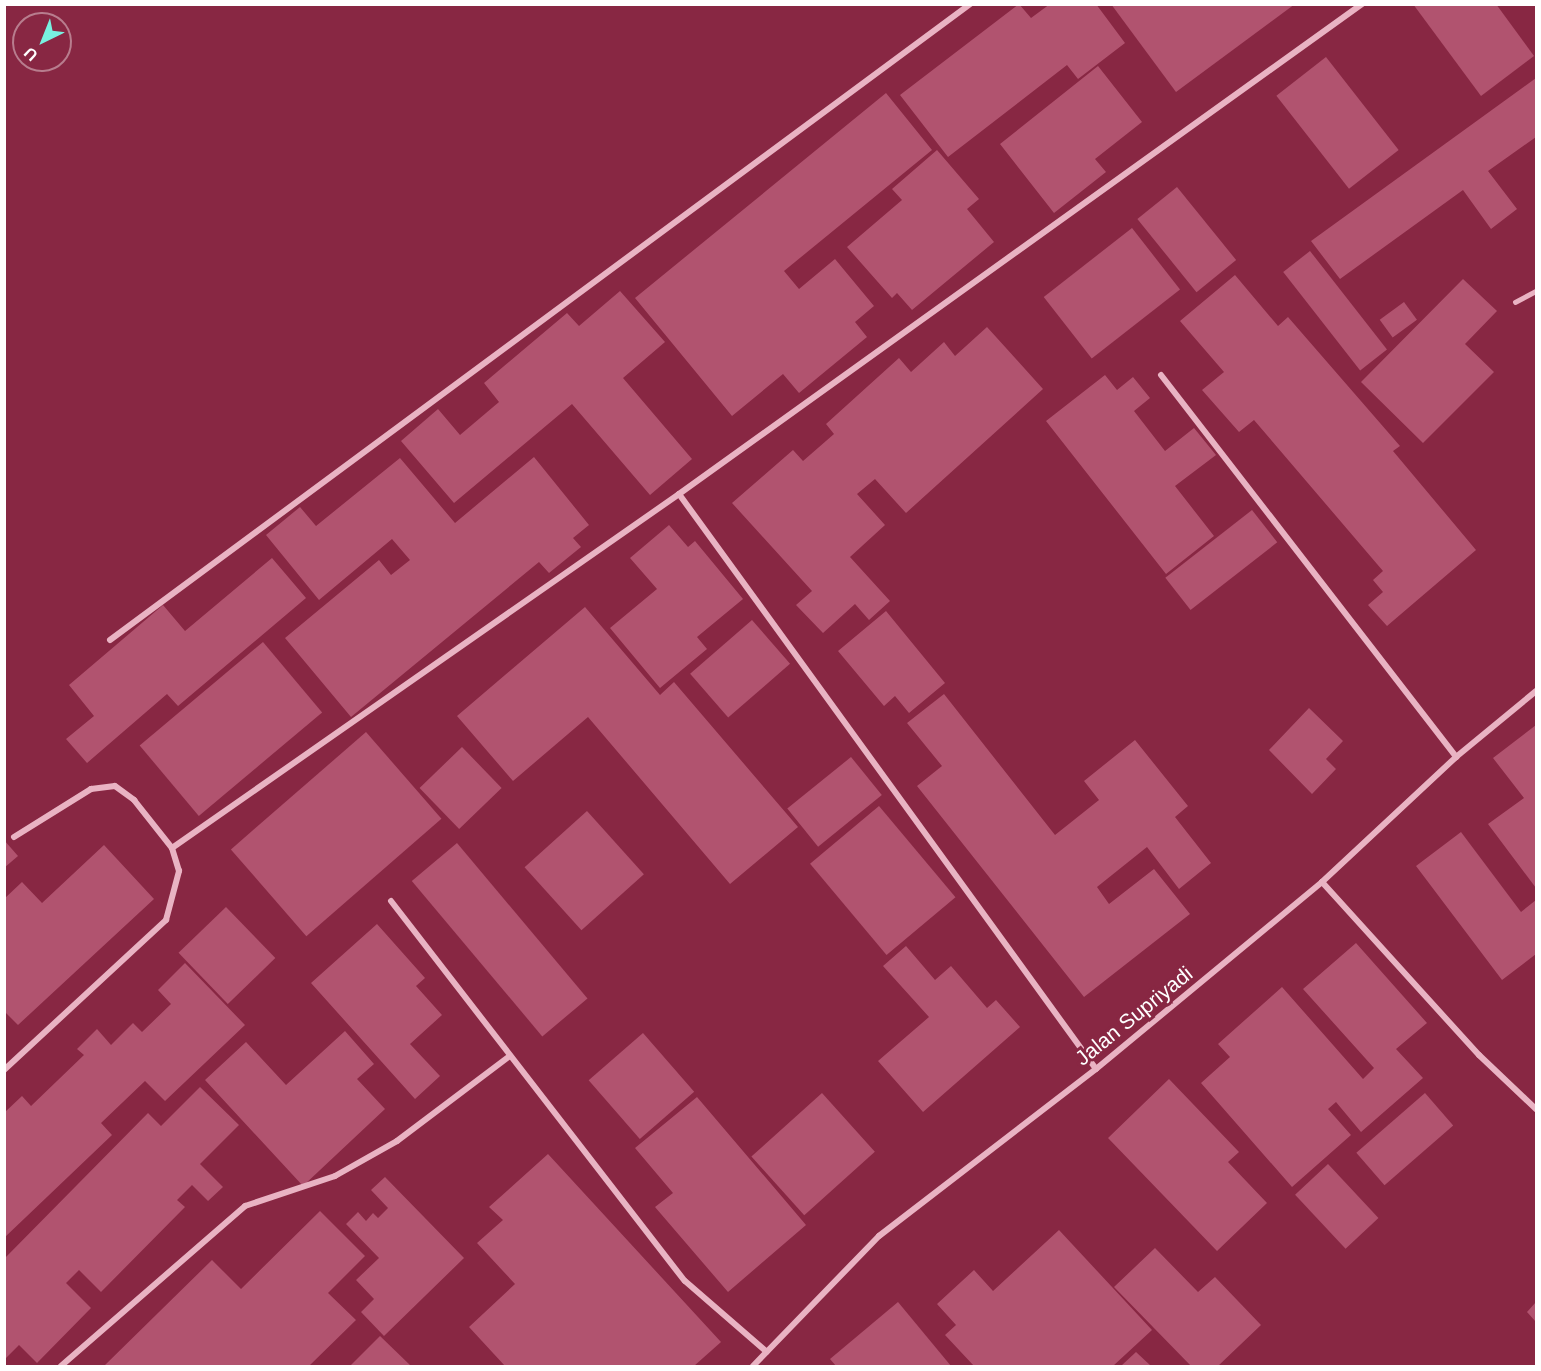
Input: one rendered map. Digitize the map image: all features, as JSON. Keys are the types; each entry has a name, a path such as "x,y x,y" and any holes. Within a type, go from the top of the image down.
{"street":[{"path":"110,640 970,4"},
{"path":"172,848 679,494 1362,4"},
{"path":"1161,375 1456,757"},
{"path":"679,494 1096,1069"},
{"name":"Jalan Supriyadi","path":"753,1366 879,1236 1096,1069 1322,882 1456,757 1536,691"},
{"path":"4,1070 166,920 179,871 172,848 134,800 115,786 92,789 14,837"},
{"path":"1322,882 1479,1055 1536,1109"},
{"path":"392,901 685,1281 767,1352"},
{"path":"60,1366 245,1206 345,1170 397,1141 510,1056"}],"lane":[{"path":"1515,302 1536,291"}],"building":[{"path":"1019,4 1031,18 1050,4 1096,4 1125,43 1078,79 1067,65 948,157 900,95"},
{"path":"1111,4 1295,4 1176,92"},
{"path":"1413,4 1496,4 1534,56 1481,96"},
{"path":"1326,57 1399,150 1349,189 1276,96"},
{"path":"1098,66 1142,122 1095,159 1106,172 1054,213 1000,144"},
{"path":"1536,78 1536,137 1488,171 1517,209 1491,229 1463,190 1340,279 1311,241"},
{"path":"886,93 932,150 784,271 799,289 835,259 874,306 855,322 867,337 799,393 783,374 732,416 635,298"},
{"path":"937,150 979,199 967,209 994,242 912,310 897,293 892,298 847,247 902,200 892,189"},
{"path":"1177,187 1236,260 1197,292 1137,219"},
{"path":"1132,228 1180,289 1092,358 1044,297"},
{"path":"1310,251 1387,350 1360,370 1283,272"},
{"path":"1235,275 1278,326 1288,317 1400,446 1393,451 1476,550 1387,626 1368,605 1383,592 1373,580 1383,571 1254,420 1239,432 1202,390 1224,372 1180,321"},
{"path":"1463,279 1497,311 1465,344 1494,372 1423,443 1361,382"},
{"path":"620,291 665,342 623,378 692,459 650,495 572,404 454,503 401,441 438,409 460,435 499,402 484,383 567,313 579,326"},
{"path":"1404,302 1417,320 1393,337 1380,320"},
{"path":"987,327 1043,389 906,513 875,479 857,494 885,525 850,557 890,601 869,620 855,604 823,633 796,605 812,591 732,503 793,450 803,461 834,434 826,424 899,358 911,372 944,342 955,356"},
{"path":"1105,375 1117,390 1133,377 1150,398 1134,411 1165,451 1194,428 1216,455 1175,486 1214,536 1166,574 1046,421"},
{"path":"534,457 589,525 573,538 581,547 549,573 539,562 351,717 285,638 379,560 391,575 410,560 392,539 319,600 266,535 300,507 316,526 400,458 455,523"},
{"path":"1252,510 1277,542 1191,610 1165,578"},
{"path":"669,525 688,547 695,541 743,599 697,637 707,649 660,688 610,628 657,589 630,558"},
{"path":"272,558 306,598 178,706 167,694 87,763 66,739 94,716 69,685 163,605 185,631"},
{"path":"585,607 660,695 674,682 798,827 730,884 588,717 513,781 457,716"},
{"path":"886,611 945,683 909,713 895,696 884,706 838,651"},
{"path":"752,620 790,664 728,718 690,674"},
{"path":"263,642 322,712 199,816 140,745"},
{"path":"944,694 1055,835 1099,800 1084,781 1135,740 1188,806 1175,817 1211,863 1179,889 1147,847 1097,887 1109,904 1154,869 1190,914 1084,997 917,786 942,766 907,723"},
{"path":"1309,708 1343,741 1326,759 1336,769 1312,794 1269,750"},
{"path":"1536,725 1536,888 1488,824 1524,798 1493,758"},
{"path":"366,732 441,819 306,936 231,849"},
{"path":"462,747 502,788 459,829 420,788"},
{"path":"851,757 882,795 818,847 787,809"},
{"path":"879,806 955,897 887,955 810,864"},
{"path":"587,811 644,874 581,930 525,867"},
{"path":"1461,832 1521,912 1536,900 1536,954 1502,980 1416,866"},
{"path":"4,840 18,856 4,868"},
{"path":"457,843 587,999 542,1036 412,881"},
{"path":"104,845 154,899 18,1025 4,1011 4,899 22,882 42,903"},
{"path":"226,907 275,958 228,1004 179,953"},
{"path":"377,924 425,978 416,986 442,1015 410,1044 440,1076 415,1099 311,983"},
{"path":"1356,943 1427,1023 1396,1049 1423,1078 1361,1132 1336,1102 1328,1109 1351,1135 1292,1187 1201,1083 1230,1057 1218,1044 1282,987 1363,1079 1374,1068 1303,989"},
{"path":"906,946 935,980 951,966 987,1008 996,1000 1020,1027 923,1112 878,1061 929,1017 883,966"},
{"path":"185,963 245,1025 165,1101 145,1081 101,1123 112,1135 4,1238 4,1113 22,1096 31,1106 84,1055 77,1049 97,1029 111,1045 133,1023 142,1032 171,1004 158,990"},
{"path":"345,1031 374,1064 357,1079 385,1109 303,1186 205,1080 246,1042 286,1085"},
{"path":"643,1033 694,1092 640,1139 589,1080"},
{"path":"1169,1079 1239,1152 1228,1162 1267,1203 1217,1251 1108,1138"},
{"path":"200,1087 239,1125 200,1164 223,1187 208,1201 192,1185 177,1200 185,1207 101,1292 79,1270 66,1283 91,1308 37,1363 19,1345 4,1360 4,1259 148,1113 161,1126"},
{"path":"822,1093 875,1152 804,1215 751,1157"},
{"path":"1425,1093 1453,1125 1385,1185 1356,1153"},
{"path":"697,1097 806,1225 728,1292 655,1207 673,1193 635,1148"},
{"path":"548,1154 721,1342 694,1366 505,1366 469,1327 515,1284 477,1243 503,1220 489,1207"},
{"path":"1328,1164 1378,1218 1346,1249 1295,1195"},
{"path":"385,1177 464,1258 384,1336 361,1312 374,1299 356,1280 379,1258 346,1224 358,1212 366,1221 373,1213 378,1218 388,1208 371,1190"},
{"path":"320,1211 365,1256 328,1293 356,1320 309,1366 104,1366 212,1260 241,1289"},
{"path":"1059,1230 1152,1330 1113,1366 974,1366 945,1335 956,1325 937,1304 974,1270 993,1291"},
{"path":"1155,1248 1198,1292 1215,1277 1261,1325 1218,1366 1191,1366 1114,1287"},
{"path":"898,1302 951,1366 836,1366 830,1359"},
{"path":"1536,1302 1536,1322 1527,1312"},
{"path":"380,1336 411,1366 350,1366"},
{"path":"1136,1352 1151,1366 1121,1366"}]}
